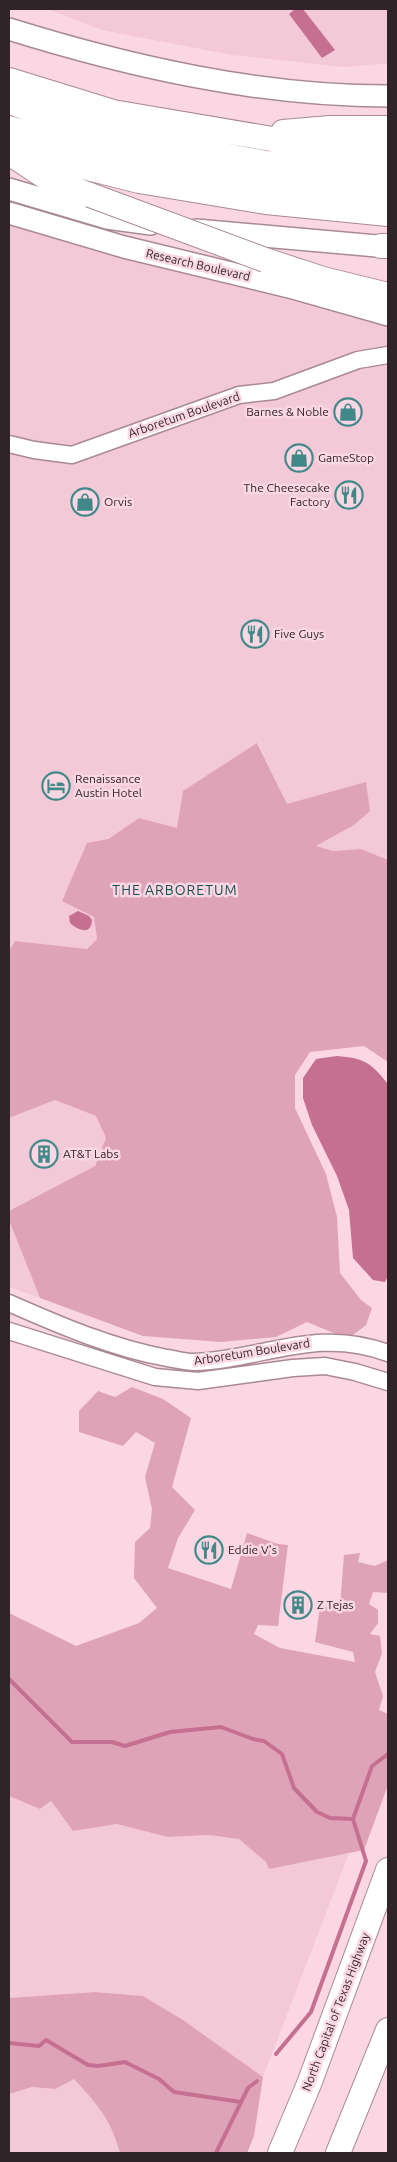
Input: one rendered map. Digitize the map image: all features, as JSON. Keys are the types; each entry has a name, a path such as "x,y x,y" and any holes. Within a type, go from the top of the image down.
{"highway":[{"path":"9,80 114,112 313,146 388,148"},
{"path":"9,102 94,131 266,163 388,171"},
{"path":"9,128 113,155 286,182 388,190"},
{"path":"245,135 330,128 388,128"},
{"path":"9,148 148,182 266,202 388,214"},
{"path":"9,153 50,180 90,196 265,260 323,279 388,295"},
{"name":"North Capital of Texas Highway","path":"280,2153 309,2084 388,1870"},
{"path":"338,2153 388,2030"}],"main road":[{"path":"9,29 51,42 164,70 308,93 388,96"},
{"path":"9,189 107,218 189,229 386,246"},
{"name":"Research Boulevard","path":"9,213 124,247 289,286 388,315"}],"street":[{"name":"Arboretum Boulevard","path":"9,444 34,450 72,455 239,395 274,391 358,360 388,355"},
{"name":"Arboretum Boulevard","path":"9,1303 105,1341 152,1355 192,1362 321,1341 387,1348 382,1379 325,1366 293,1368 198,1382 155,1377 9,1331"}],"shaded area":[{"path":"48,9 388,9 388,63 344,67 232,55 102,30"},
{"path":"295,9 303,9 335,50 322,58 289,14"},
{"path":"9,223 371,323 388,324 388,860 361,849 333,851 316,846 354,825 287,804 258,743 177,829 139,818 107,839 87,843 97,939 87,949 15,941 9,951"},
{"path":"257,743 287,804 366,782 370,811 354,825 316,846 333,851 361,849 388,860 388,1062 364,1046 310,1052 295,1075 295,1108 326,1174 337,1217 340,1273 361,1300 372,1308 366,1325 348,1339 307,1322 276,1337 221,1342 143,1336 40,1298 9,1220 9,1211 95,1166 106,1138 96,1116 55,1100 9,1118 9,951 15,941 87,949 97,939 94,917 62,901 87,843 108,839 139,818 177,828 183,791"},
{"path":"78,911 89,916 92,920 87,930 77,928 70,923 69,916"},
{"path":"337,1056 354,1058 367,1063 388,1084 388,1276 385,1282 373,1280 353,1258 349,1210 337,1176 312,1125 303,1098 303,1078 316,1059"},
{"path":"55,1100 96,1116 106,1138 95,1166 9,1211 9,1118"},
{"path":"9,1220 40,1298 9,1287"},
{"path":"132,1387 163,1399 191,1418 172,1487 195,1510 178,1538 168,1568 231,1589 247,1533 278,1544 288,1545 278,1626 258,1625 254,1634 280,1648 355,1662 353,1652 315,1642 320,1607 340,1607 344,1555 360,1553 358,1562 375,1566 388,1560 388,1593 373,1592 369,1604 378,1610 378,1623 370,1634 380,1636 382,1653 375,1672 383,1696 379,1710 388,1714 388,1785 364,1850 269,1869 266,1862 239,1839 209,1835 168,1837 117,1824 73,1831 51,1801 40,1809 9,1796 9,1613 76,1646 139,1623 157,1608 134,1578 135,1542 150,1528 152,1509 145,1477 155,1443 136,1432 123,1446 79,1432 79,1411 98,1391 115,1397"},
{"path":"9,1796 40,1809 51,1801 73,1831 117,1824 168,1837 209,1835 240,1839 266,1862 295,1864 349,1853 263,2077 183,2020 143,1996 95,1992 9,1998"},
{"path":"95,1992 143,1996 183,2020 263,2077 254,2136 247,2153 120,2153 108,2121 90,2096 74,2079 55,2089 32,2087 9,2094 9,1998"},
{"path":"74,2078 101,2109 114,2130 120,2153 9,2153 9,2094 32,2087 55,2089"}],"waterway":[{"path":"9,1679 72,1742 112,1742 125,1746 170,1732 221,1727 253,1739 264,1741 282,1754 294,1788 317,1812 330,1818 353,1819 372,1766 388,1754"},
{"path":"276,2054 311,2012 366,1861 353,1819"},
{"path":"9,2043 39,2046 46,2040 88,2065 98,2066 125,2062 159,2079 174,2092 241,2102"},
{"path":"216,2153 248,2088 257,2081"}],"place":[{"name":"Barnes & Noble","path":"348,412"},
{"name":"GameStop","path":"299,458"},
{"name":"The Cheesecake Factory","path":"349,495"},
{"name":"Orvis","path":"85,502"},
{"name":"Five Guys","path":"255,634"},
{"name":"Renaissance Austin Hotel","path":"56,786"},
{"name":"AT&T Labs","path":"44,1154"},
{"name":"Eddie V's","path":"209,1550"},
{"name":"Z Tejas","path":"298,1605"}],"district":[{"name":"THE ARBORETUM","path":"175,890"}]}
